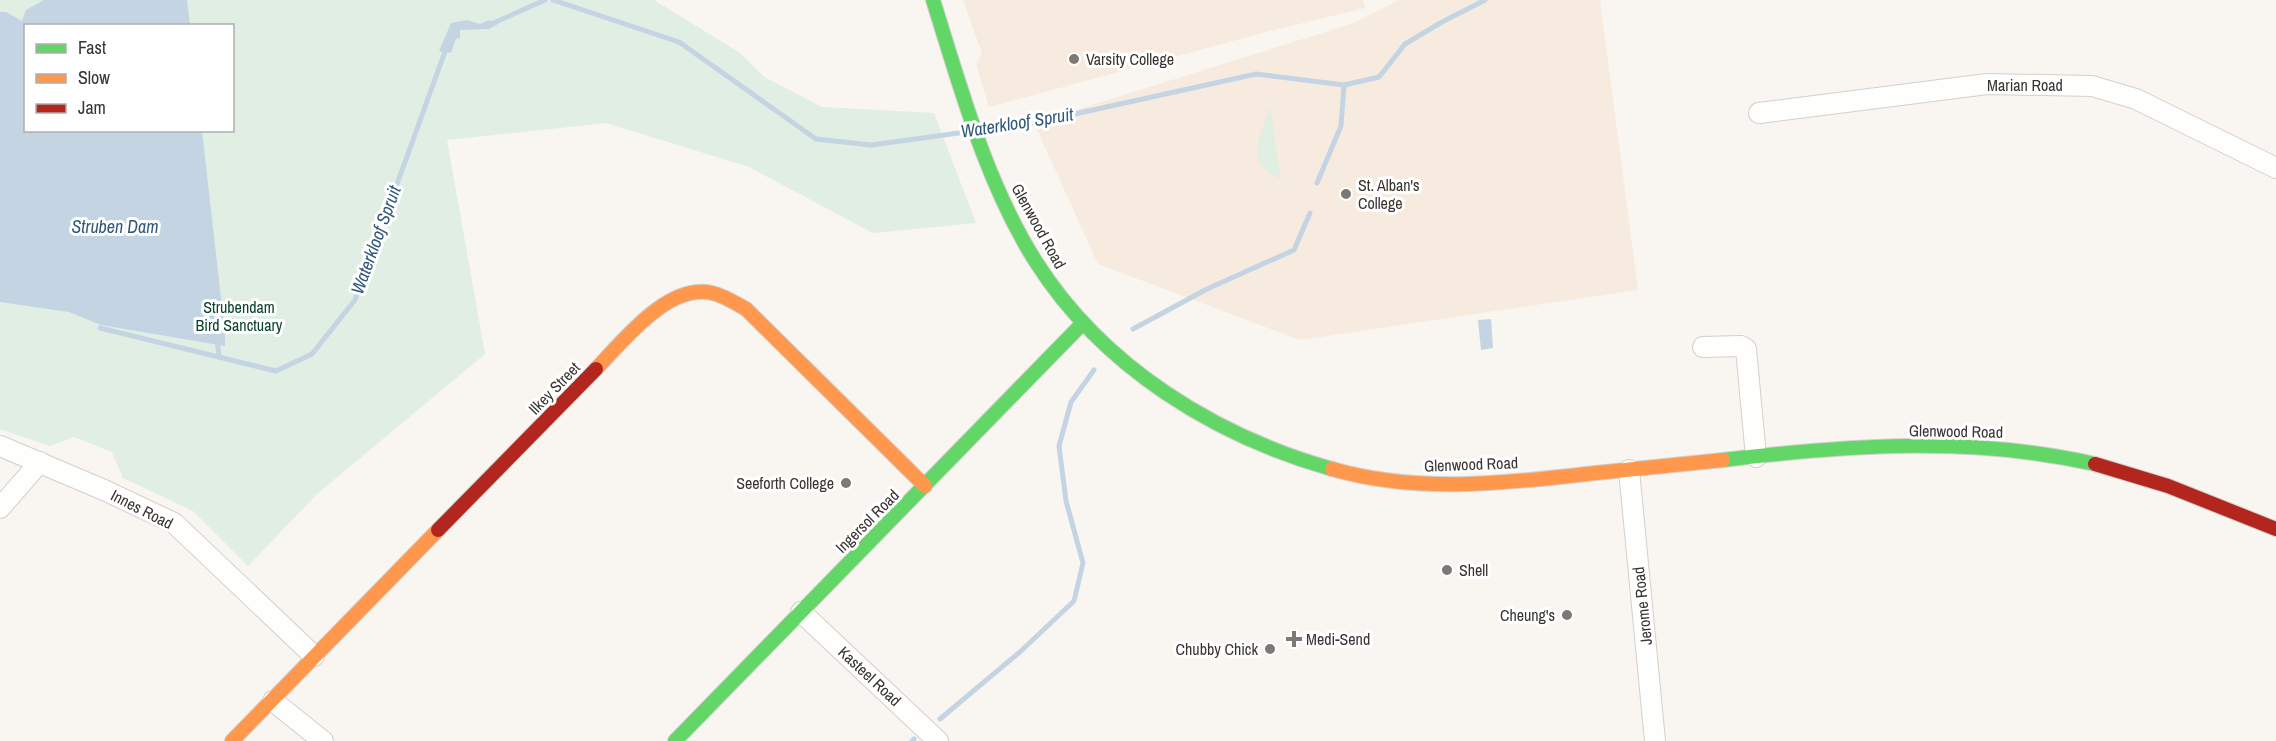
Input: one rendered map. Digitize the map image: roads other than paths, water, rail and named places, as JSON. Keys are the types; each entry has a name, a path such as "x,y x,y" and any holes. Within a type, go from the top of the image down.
{"street":[{"name":"Glenwood Road","path":"933,0 982,150 1017,227 1037,263 1082,324 1156,385 1197,413 1264,448 1322,468 1368,478 1425,483 1488,482 1756,457 1920,445 2005,448 2085,461 2140,475 2251,519 2276,532"},
{"name":"Marian Road","path":"1759,113 1987,84 2092,86 2136,99 2276,168"},
{"name":"Ilkey Street","path":"232,741 631,333 667,301 681,295 716,294 746,309 925,486"},
{"name":"Ingersol Road","path":"675,741 1082,324"},
{"path":"1704,347 1741,346 1746,349 1756,457"},
{"name":"Innes Road","path":"0,446 174,523 314,656"},
{"path":"0,508 40,462"},
{"name":"Jerome Road","path":"1629,470 1655,741"},
{"name":"Kasteel Road","path":"801,612 938,741"},
{"path":"273,701 323,741"}],"water":[{"name":"Struben Dam","path":"44,0 187,0 190,24 24,24 24,132 202,132 225,346 101,325 69,312 0,302 0,12 6,12 22,21 26,10"},
{"path":"467,20 480,24 489,20 498,24 489,29 460,30 460,38 456,39 451,53 439,51 451,23"},
{"path":"1491,319 1493,348 1481,350 1478,320"}],"waterway":[{"name":"Waterkloof Spruit","path":"489,25 545,0"},
{"name":"Waterkloof Spruit","path":"553,0 679,42 816,139 871,145 966,132"},
{"name":"Waterkloof Spruit","path":"984,130 1034,123 1256,74 1344,85 1379,77 1405,44 1485,0"},
{"name":"Waterkloof Spruit","path":"100,328 276,371 312,354 355,300 447,46"},
{"path":"1317,183 1341,126 1344,85"},
{"path":"1133,329 1207,289 1294,250 1310,213"},
{"name":"Waterkloof Spruit","path":"217,338 219,357"},
{"path":"940,719 1021,651 1074,601 1083,563 1066,501 1059,446 1071,402 1094,370"}],"place":[{"name":"Varsity College","path":"1074,59"},
{"name":"St. Alban's College","path":"1346,194"},
{"name":"Seeforth College","path":"846,483"},
{"name":"Shell","path":"1447,570"},
{"name":"Cheung's","path":"1567,615"},
{"name":"Medi-Send","path":"1294,639"},
{"name":"Chubby Chick","path":"1270,649"}],"park label":[{"name":"Strubendam Bird Sanctuary","path":"239,316"}]}
